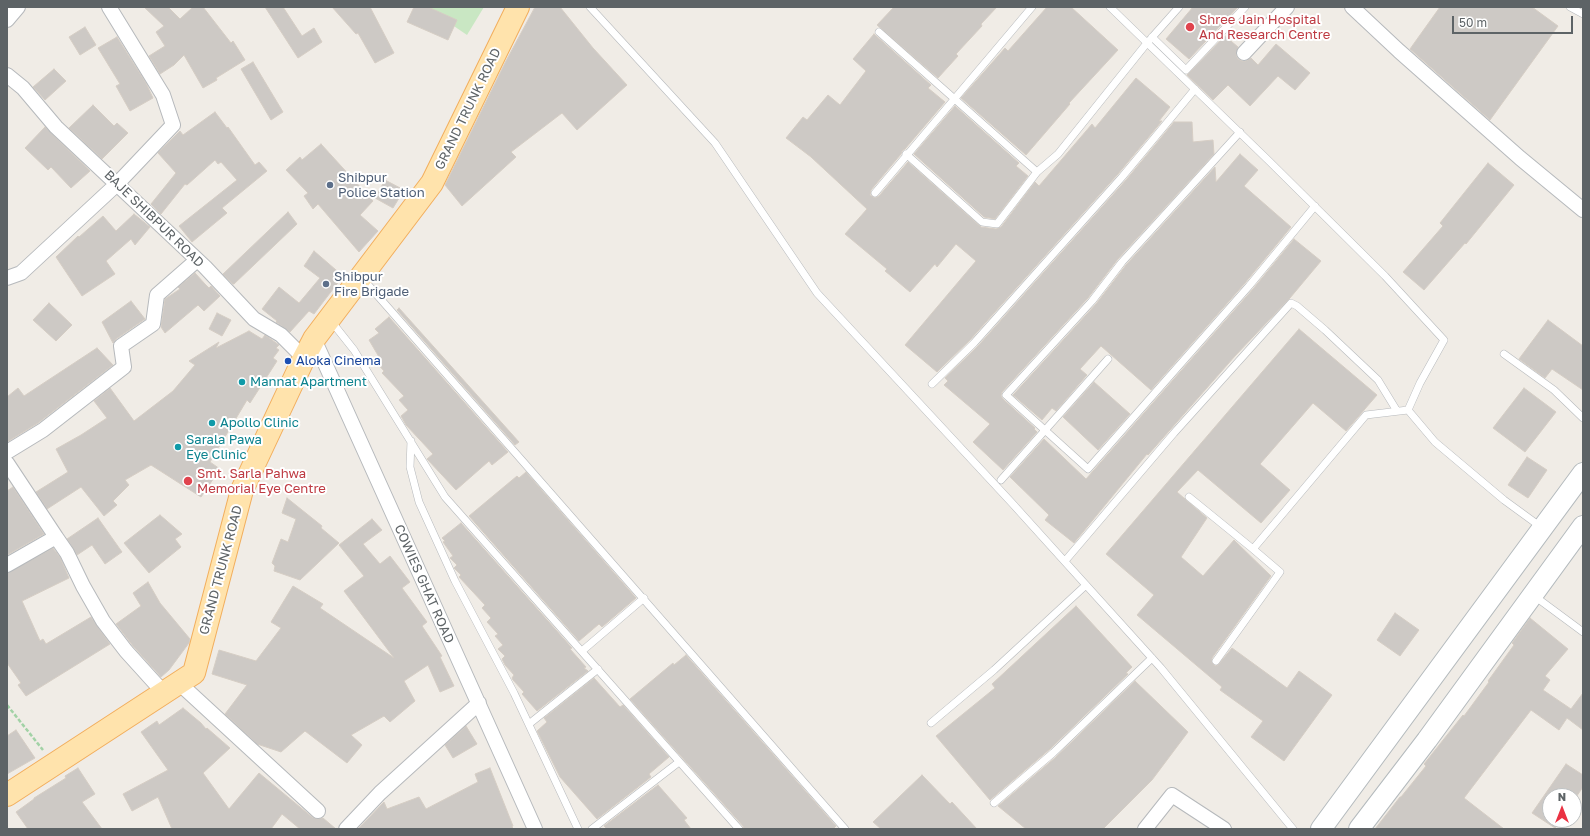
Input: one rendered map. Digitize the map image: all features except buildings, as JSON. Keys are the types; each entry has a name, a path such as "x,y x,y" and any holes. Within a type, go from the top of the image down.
{"main road":[{"name":"GRAND TRUNK ROAD","path":"7,795 194,673 242,490 304,358 314,339 432,183 518,7"},
{"path":"1321,829 1583,473"},
{"path":"1359,829 1427,740 1583,526"}],"street":[{"path":"7,20 18,7"},
{"path":"7,278 21,273 117,184 173,125 163,95 108,7"},
{"path":"1244,53 1287,7"},
{"path":"1352,7 1399,51 1520,158 1583,210"},
{"name":"BAJE SHIBPUR ROAD","path":"7,75 23,88 56,127 197,260 254,319 281,335 304,358"},
{"path":"7,452 43,430 124,367 122,346 153,324 157,295 197,260"},
{"name":"COWIES GHAT ROAD","path":"314,339 535,829"},
{"path":"7,463 67,553 82,586 103,621 126,651 318,811"},
{"path":"7,565 56,537"},
{"path":"346,829 380,793 478,703"},
{"path":"1145,829 1172,795 1224,829"}],"lane":[{"path":"590,7 715,144 817,293 1065,561 1152,658 1293,829"},
{"path":"875,193 906,154 1032,7"},
{"path":"1110,7 1186,70 1245,7"},
{"path":"906,154 982,222 997,224 1037,172 1058,154 1150,40 1179,7"},
{"path":"1570,7 1583,14"},
{"path":"879,32 1037,172"},
{"path":"1150,40 1195,89 1385,276 1444,340 1420,383 1408,410"},
{"path":"932,384 974,343 1122,176 1195,89"},
{"path":"1240,132 1122,262 1092,301 1006,395 1088,469 1249,286 1315,206"},
{"path":"361,277 846,829"},
{"path":"1065,561 1174,433 1291,303 1297,306 1320,326 1378,380 1397,411"},
{"path":"330,319 354,350 445,497 739,829"},
{"path":"1504,354 1554,390 1583,418"},
{"path":"1001,480 1108,359"},
{"path":"1254,549 1366,415 1408,410"},
{"path":"1408,410 1435,442 1504,500 1542,529"},
{"path":"411,441 410,467 419,502 455,581 514,693 578,829"},
{"path":"1189,496 1280,572 1216,661"},
{"path":"931,723 994,670 1086,585"},
{"path":"1533,595 1583,632"},
{"path":"582,651 644,598"},
{"path":"994,802 1053,753 1152,658"},
{"path":"529,724 598,669"},
{"path":"592,829 679,762"}],"path":[{"path":"7,705 54,764"}],"green space":[{"path":"426,7 484,7 467,35"}],"place":[{"name":"Shree Jain Hospital And Research Centre","path":"1190,27"},
{"name":"Shibpur Police Station","path":"330,185"},
{"name":"Shibpur Fire Brigade","path":"326,284"},
{"name":"Aloka Cinema","path":"288,361"},
{"name":"Mannat Apartment","path":"242,382"},
{"name":"Apollo Clinic","path":"212,423"},
{"name":"Sarala Pawa Eye Clinic","path":"178,447"},
{"name":"Smt. Sarla Pahwa Memorial Eye Centre","path":"188,481"}]}
